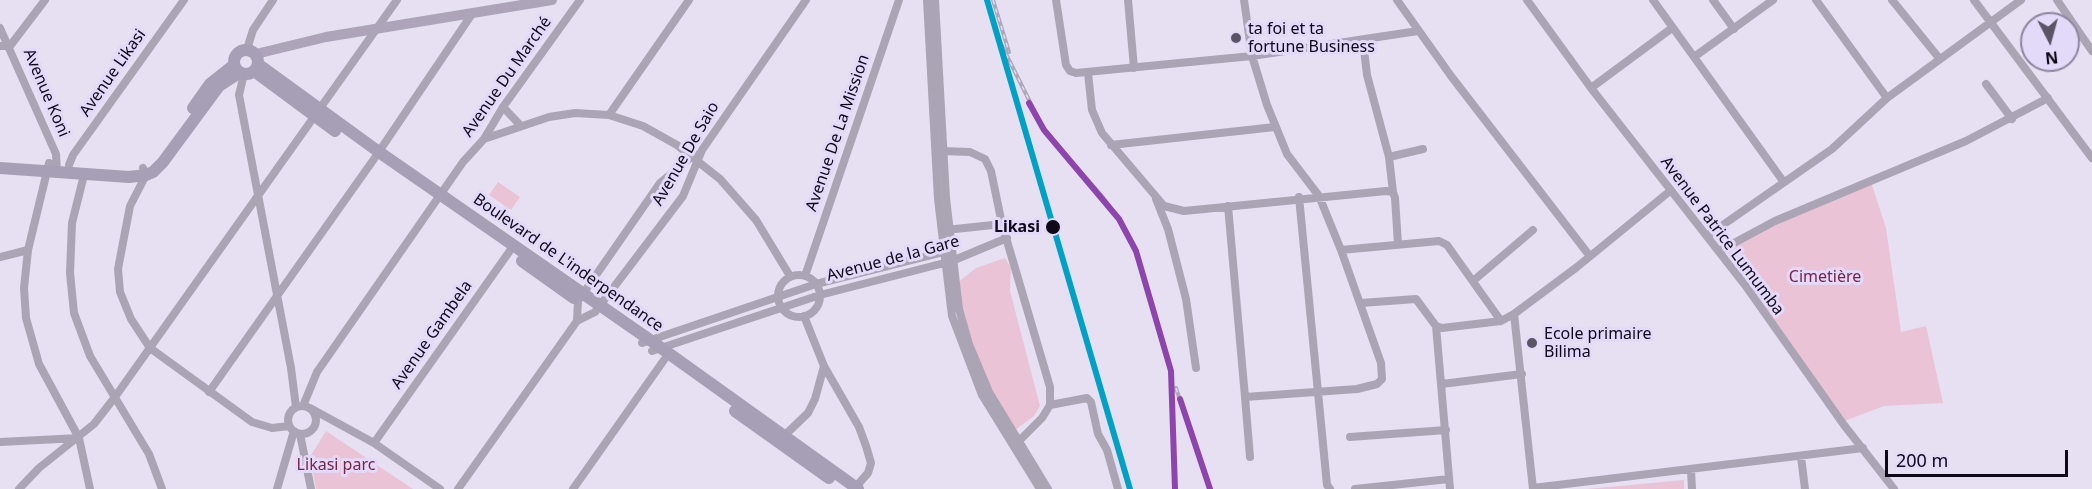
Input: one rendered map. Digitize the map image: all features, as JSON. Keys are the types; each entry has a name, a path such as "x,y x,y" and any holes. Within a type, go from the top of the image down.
{"highway":[{"path":"0,168 56,167 84,175 129,177 148,170 210,84 247,64"},
{"name":"Boulevard de L'inderpendance","path":"247,64 580,297 784,436 853,489"},
{"path":"0,160 56,167 148,170"},
{"name":"Boulevard de L'inderpendance","path":"651,345 664,360 853,489"}],"main road":[{"path":"247,64 296,43 552,0"}],"street":[{"path":"0,46 10,46 45,0"},
{"name":"Avenue Likasi","path":"90,489 79,438 39,364 26,318 24,288 28,250 33,224 56,167 73,155 184,0"},
{"path":"148,170 130,206 118,269 120,292 131,319 150,348 252,422 272,428 309,432 315,427 315,414 303,407 276,297 239,95 253,30 273,0"},
{"path":"19,489 55,454 79,438 115,398 397,0"},
{"name":"Avenue Du Marché","path":"303,407 307,390 317,372 463,162 484,139 503,107 580,0"},
{"path":"609,115 689,0"},
{"name":"Avenue De La Mission","path":"805,276 899,0"},
{"path":"927,0 948,262 976,373 1005,421 1040,489"},
{"path":"935,0 940,151"},
{"path":"1056,0 1066,65 1070,71 1088,73 1252,56 1364,41 1418,31"},
{"path":"1128,0 1134,68"},
{"path":"1244,0 1252,56 1275,128 1287,154 1319,196 1361,303 1381,363 1382,379 1368,386 1245,397"},
{"name":"Avenue Patrice Lumumba","path":"1527,0 1591,88 1719,251 1894,489"},
{"path":"1653,0 1747,127 1783,181"},
{"path":"1713,0 1734,29"},
{"path":"1694,57 1773,0"},
{"path":"1816,0 1887,98"},
{"path":"1892,0 1939,58"},
{"path":"1974,0 2092,158"},
{"path":"1707,236 1832,149 1887,98 2021,0"},
{"path":"2057,0 2092,51"},
{"name":"Avenue De Saio","path":"458,489 577,321 598,309 683,196 699,162 702,150 804,2"},
{"path":"1402,2 1418,31 1589,255"},
{"path":"209,392 377,155 472,14"},
{"name":"Avenue Koni","path":"0,28 10,46 56,167"},
{"path":"1591,88 1672,28"},
{"path":"1364,41 1367,75 1389,157 1398,244"},
{"path":"1088,73 1092,110 1102,133 1164,206 1184,211 1299,197 1393,192"},
{"path":"1986,84 2012,119"},
{"path":"1719,251 1775,221 2012,119 2048,98"},
{"path":"503,107 521,126"},
{"path":"484,139 549,117 575,113 609,115 643,126 691,156 720,179 756,220 790,276"},
{"path":"1111,145 1275,128"},
{"path":"1389,157 1424,149"},
{"path":"577,321 580,297 660,183 691,156 702,150"},
{"path":"940,151 969,152 985,159 991,171 1002,224 1050,387 1050,405 1042,418 1017,443"},
{"path":"84,175 72,223 71,298 90,356 154,465 162,489"},
{"path":"1436,326 1449,328 1501,321 1514,314 1670,191"},
{"path":"1299,197 1327,485 1330,489"},
{"path":"1156,199 1168,229 1186,299 1196,368"},
{"path":"1228,206 1250,457"},
{"path":"945,230 1002,224"},
{"path":"1473,281 1533,230"},
{"name":"Avenue de la Gare","path":"781,307 948,262 1007,238"},
{"path":"1341,250 1439,240 1447,245 1501,321"},
{"name":"Avenue Gambela","path":"374,443 512,249"},
{"path":"0,257 28,250"},
{"path":"651,345 777,296 946,251"},
{"path":"790,276 805,276 816,284 820,295 815,310 804,316 791,316 781,307 777,296 781,284 790,276"},
{"path":"1361,303 1416,299 1436,326 1450,489"},
{"path":"651,345 781,307"},
{"path":"1514,314 1533,488 1863,448"},
{"path":"804,316 824,366 866,446 871,463 868,473 853,489"},
{"path":"573,489 664,360"},
{"path":"784,436 808,413 815,399 824,366"},
{"path":"1442,384 1522,374"},
{"path":"1050,405 1086,398 1091,402 1098,434 1107,450 1118,489"},
{"path":"303,407 289,415 311,489"},
{"path":"303,407 374,443 440,489"},
{"path":"278,489 294,430"},
{"path":"1350,437 1446,430"},
{"path":"0,442 79,438"},
{"path":"1017,443 1048,489"},
{"path":"1802,457 1804,489"},
{"path":"1691,470 1692,489"},
{"path":"1355,489 1449,479"}],"green space":[{"path":"498,182 520,197 511,210 489,195"},
{"name":"Cimetière","path":"1871,182 1886,228 1901,332 1926,326 1943,403 1884,406 1842,422 1724,248"},
{"path":"1005,258 1011,268 1010,291 1040,406 1034,416 1015,430 993,396 961,311 957,283 976,268"},
{"name":"Likasi parc","path":"326,431 413,489 316,489 310,457"},
{"path":"1684,480 1684,489 1587,489"}],"railway":[{"path":"993,0 1009,52"},
{"path":"1002,46 1044,130 1101,195 1119,219 1136,251 1171,371 1175,489"},
{"path":"1176,388 1210,489"}],"transit line":[{"path":"987,0 1130,489"},
{"path":"1029,103 1044,130 1119,219 1136,251 1171,371 1175,489"},
{"path":"1180,399 1210,489"}],"place":[{"name":"ta foi et ta fortune Business","path":"1236,38"},
{"name":"Likasi","path":"1053,227"},
{"name":"Ecole primaire Bilima","path":"1532,343"}]}
